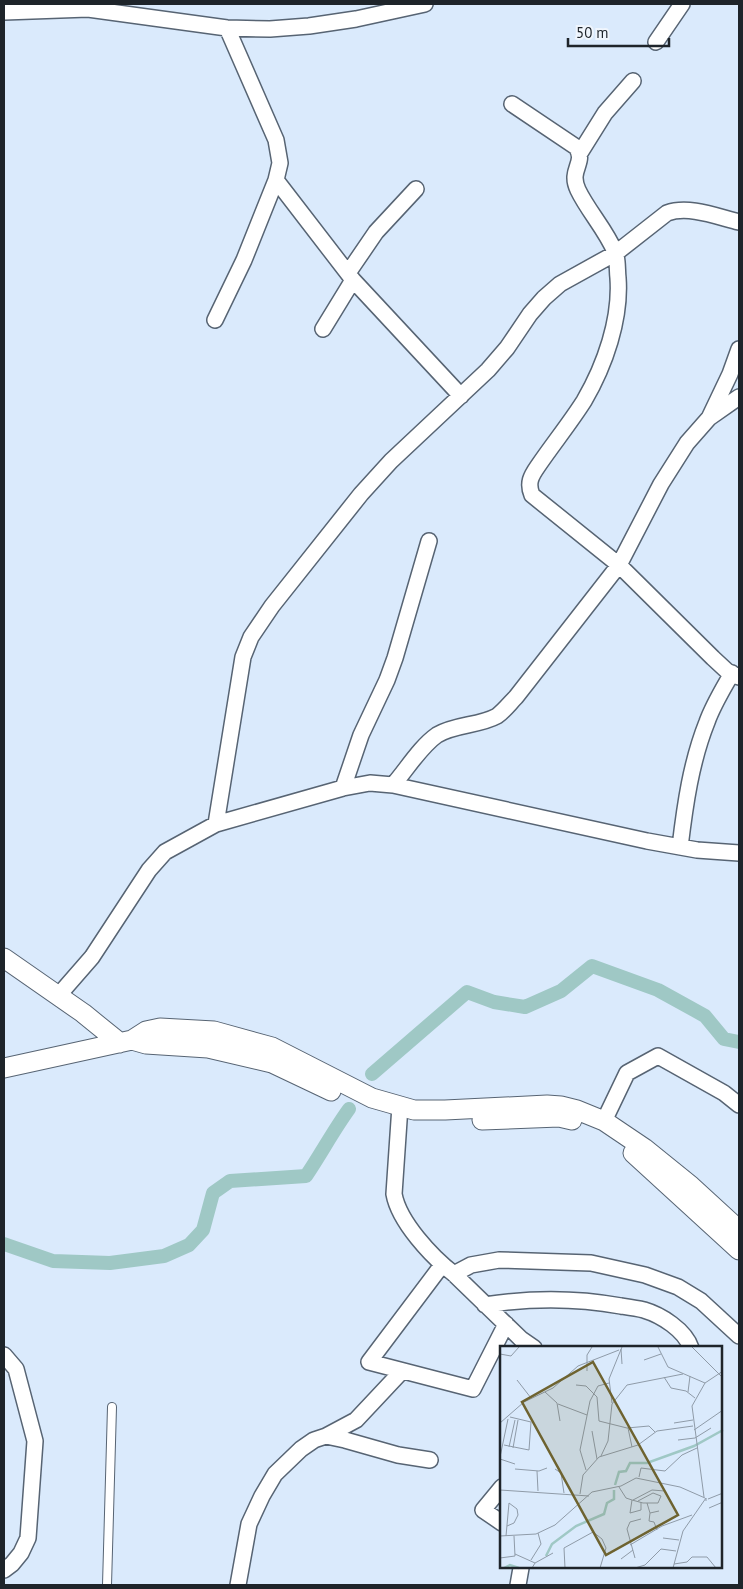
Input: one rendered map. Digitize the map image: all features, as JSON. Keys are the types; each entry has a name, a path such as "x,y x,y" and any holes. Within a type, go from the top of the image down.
{"street":[{"path":"4,12 88,7 227,28 270,29 309,26 356,19 425,4"},
{"path":"656,42 682,4"},
{"path":"215,320 244,260 276,180 280,163 276,140 227,28"},
{"path":"580,153 605,114 633,81"},
{"path":"512,104 576,147 580,153 581,159 575,170 577,188 616,253 619,288 612,339 584,400 531,477 529,487 532,495 619,565 713,658 735,675 712,709 700,740 688,789 680,847"},
{"path":"276,180 350,276 461,396"},
{"path":"323,329 350,276 376,232 416,188"},
{"path":"216,824 242,657 251,637 272,606 361,494 391,461 488,370 507,348 530,314 560,284 616,253 667,213 674,211 697,212 739,222"},
{"path":"710,418 739,349"},
{"path":"394,785 427,744 438,735 452,728 490,719 505,709 619,565 661,484 687,443 710,418 739,397"},
{"path":"342,788 361,735 387,680 395,658 429,541"},
{"path":"58,996 92,957 148,870 165,852 216,824 342,788 370,783 394,785 680,847 739,854"},
{"path":"4,958 126,1042"},
{"path":"4,1068 126,1042 208,1048 272,1063 366,1108 400,1113 427,1122 559,1118 583,1123 604,1132 628,1150 739,1250"},
{"path":"604,1121 627,1073 658,1056 724,1093 739,1104"},
{"path":"400,1113 414,1110 547,1105 577,1110 604,1121 644,1148 691,1186 739,1230"},
{"path":"400,1113 394,1194 396,1205 404,1221 448,1269 521,1339 531,1346"},
{"path":"506,1324 473,1389 369,1362 448,1269 499,1260 591,1263 645,1275 678,1287 701,1301 739,1336"},
{"path":"486,1304 510,1301 550,1301 602,1303 644,1310 664,1320 681,1333 690,1346"},
{"path":"4,1355 16,1369 35,1441 28,1538 21,1553 4,1570"},
{"path":"238,1585 244,1542 249,1524 275,1474 301,1449 314,1440 326,1436 356,1420 402,1371"},
{"path":"326,1436 398,1455 430,1460"},
{"path":"500,1489 482,1510 500,1522"},
{"path":"518,1585 521,1569"}],"lane":[{"path":"107,1585 112,1407"}],"waterway":[{"path":"372,1074 467,992 494,1002 525,1007 561,991 592,966 658,990 705,1016 724,1039 739,1042"},
{"path":"4,1244 53,1261 110,1263 164,1256 189,1245 203,1230 213,1193 230,1181 306,1176 349,1109"}]}
